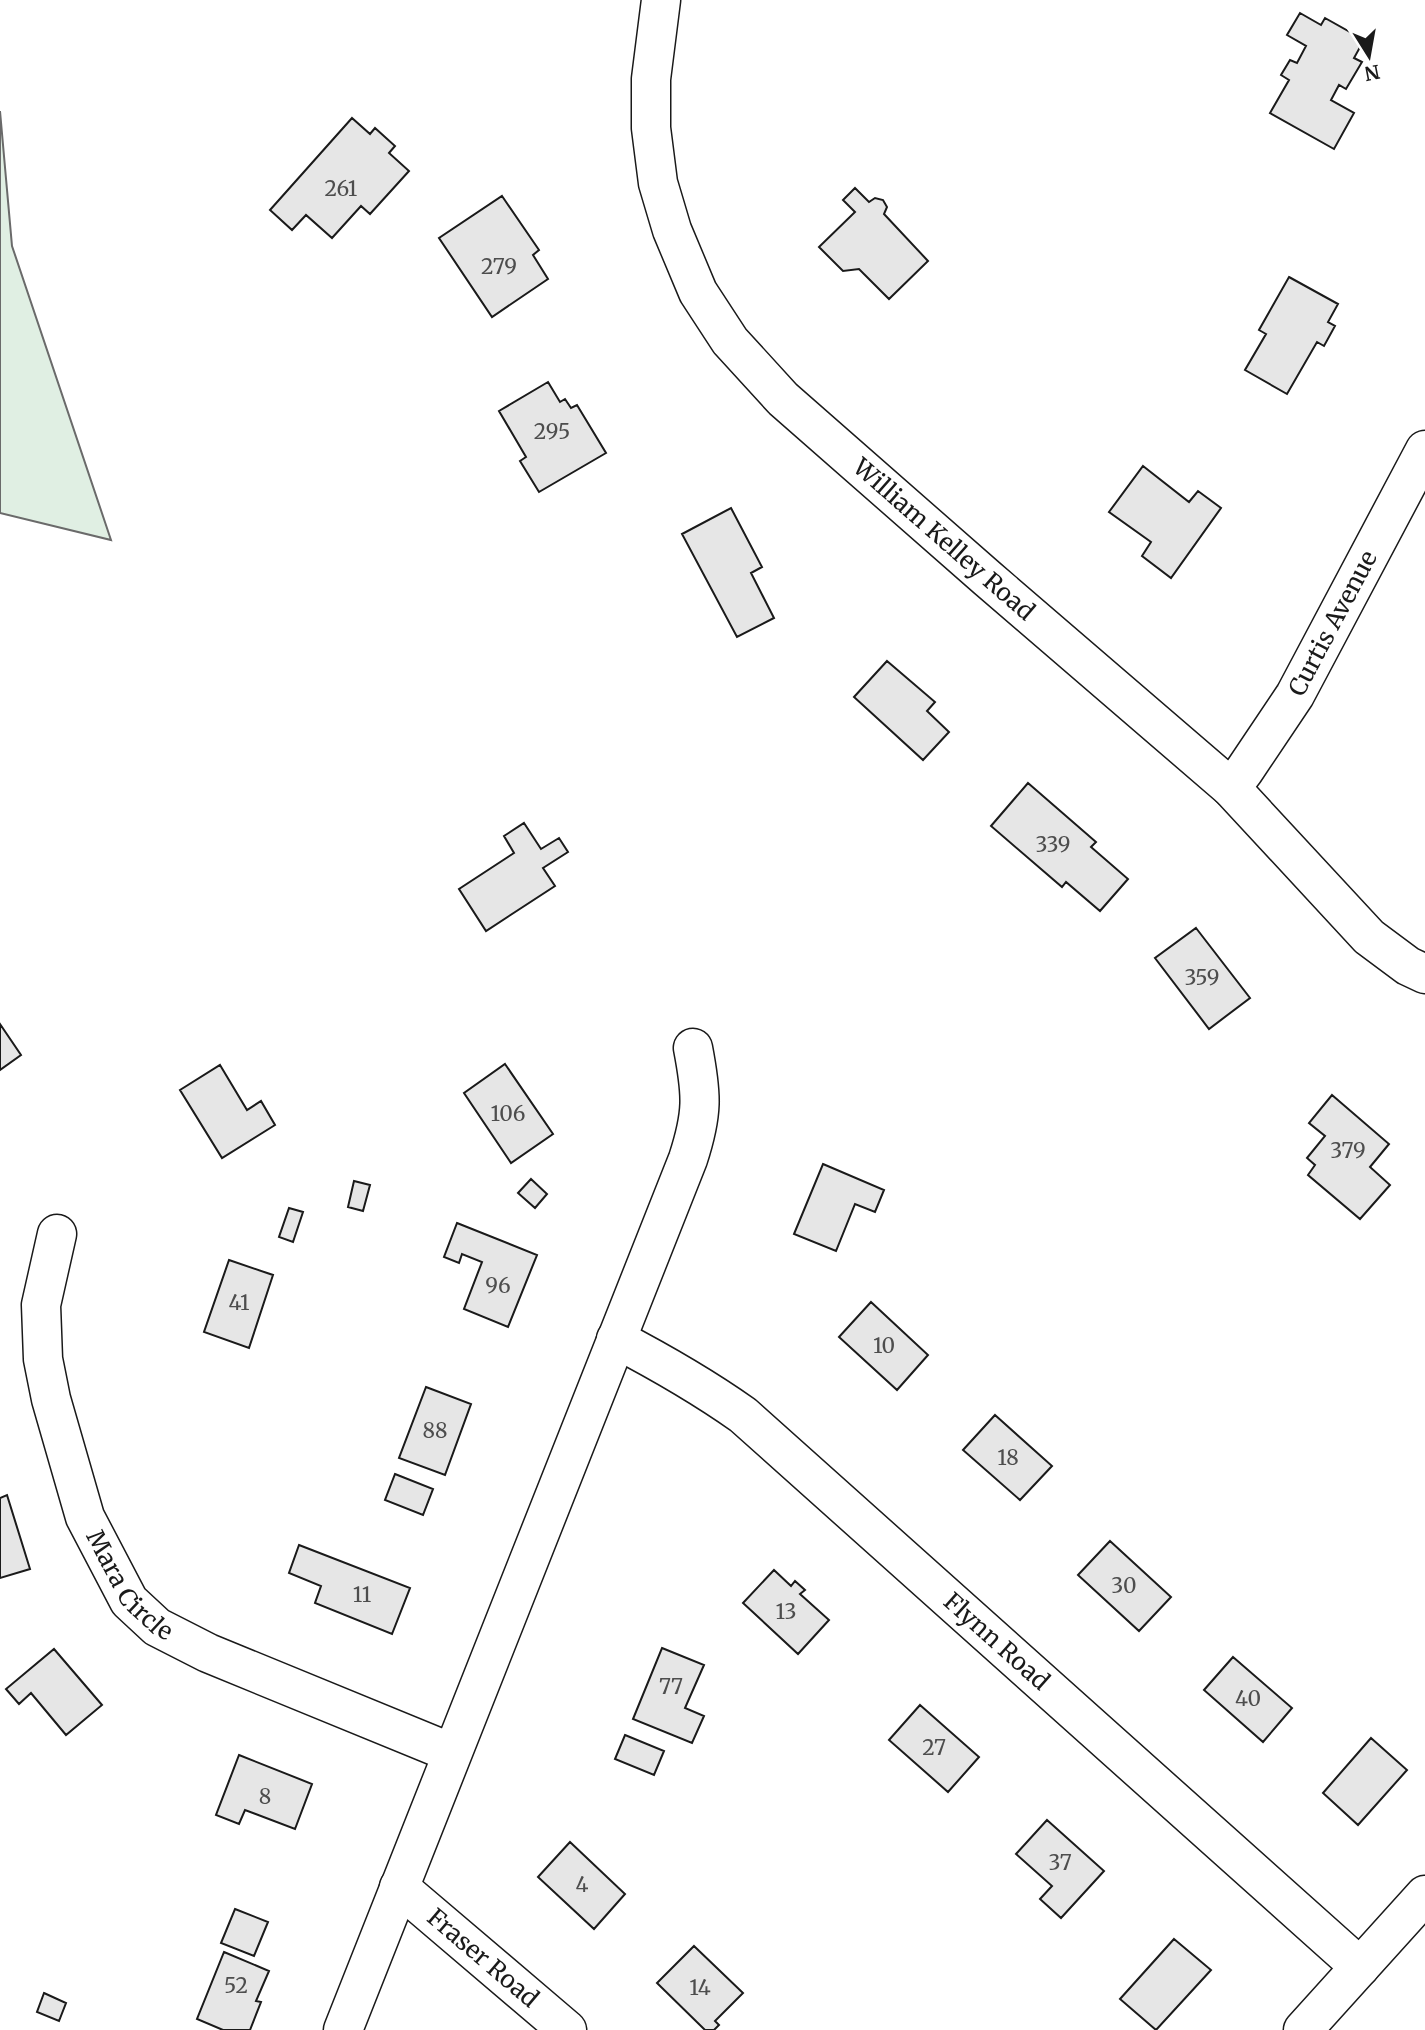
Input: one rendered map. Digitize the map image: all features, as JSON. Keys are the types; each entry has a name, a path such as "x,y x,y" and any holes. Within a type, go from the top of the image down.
{"street":[{"name":"William Kelley Road","path":"662,0 652,79 651,128 658,183 672,230 698,292 730,341 783,399 1231,788 1369,937 1408,966 1425,974"},
{"name":"Curtis Avenue","path":"1231,788 1295,695 1425,450"},
{"path":"343,2030 688,1159 698,1129 701,1102 693,1048"},
{"name":"Mara Circle","path":"57,1234 41,1305 43,1359 51,1398 85,1517 129,1601 158,1627 208,1653 452,1754"},
{"name":"Flynn Road","path":"616,1339 678,1372 743,1415 1360,1967"},
{"name":"Fraser Road","path":"399,1887 567,2030"},
{"path":"1303,2030 1425,1895"}],"green space":[{"path":"0,111 12,246 111,540 0,513"}],"building":[{"path":"1300,13 1321,25 1325,18 1364,40 1354,58 1362,62 1346,89 1339,85 1331,100 1354,113 1334,149 1270,113 1289,80 1281,75 1290,60 1297,63 1306,46 1287,35"},
{"path":"352,118 370,134 375,128 395,146 389,153 409,171 370,214 361,206 332,238 306,215 292,230 270,210"},
{"path":"855,188 869,202 875,198 883,200 887,207 884,214 928,261 889,299 859,269 843,271 819,247 855,212 843,200"},
{"path":"502,196 539,250 533,255 548,279 492,317 439,238"},
{"path":"1289,277 1338,304 1328,322 1335,326 1324,346 1317,342 1287,394 1245,370 1266,334 1259,330"},
{"path":"548,382 560,402 565,399 571,408 577,405 606,453 539,492 520,461 526,457 499,411"},
{"path":"1143,466 1189,502 1198,491 1221,508 1171,578 1142,556 1151,542 1109,512"},
{"path":"731,508 762,567 751,573 774,618 737,637 682,534"},
{"path":"887,661 935,702 927,711 949,732 923,760 854,697"},
{"path":"1028,783 1096,842 1091,847 1128,879 1100,911 1066,882 1062,887 991,826"},
{"path":"524,823 541,849 559,838 568,852 543,868 555,886 486,931 459,889 514,853 504,836"},
{"path":"1196,928 1250,998 1209,1029 1155,958"},
{"path":"0,1024 21,1055 0,1070"},
{"path":"505,1064 553,1134 511,1163 464,1093"},
{"path":"220,1065 247,1110 261,1101 275,1125 222,1158 180,1090"},
{"path":"1332,1095 1389,1144 1370,1167 1390,1185 1360,1219 1308,1175 1315,1165 1307,1158 1325,1136 1309,1123"},
{"path":"823,1164 884,1190 875,1212 855,1204 836,1251 794,1234"},
{"path":"531,1179 547,1194 535,1208 518,1193"},
{"path":"354,1181 370,1185 363,1211 348,1207"},
{"path":"289,1208 303,1212 293,1242 279,1237"},
{"path":"457,1223 537,1255 508,1327 464,1309 482,1262 462,1254 459,1263 444,1257"},
{"path":"229,1260 273,1275 249,1348 204,1332"},
{"path":"871,1302 928,1355 897,1390 839,1337"},
{"path":"426,1387 471,1404 445,1475 399,1458"},
{"path":"995,1415 1052,1466 1020,1500 963,1450"},
{"path":"395,1474 433,1489 423,1515 385,1500"},
{"path":"7,1495 30,1569 0,1578 0,1498"},
{"path":"1110,1541 1171,1597 1139,1631 1078,1575"},
{"path":"299,1545 410,1588 392,1634 315,1603 321,1586 289,1573"},
{"path":"774,1570 791,1586 795,1581 805,1590 800,1594 829,1620 798,1654 743,1603"},
{"path":"662,1648 704,1665 685,1708 704,1716 692,1743 633,1719"},
{"path":"54,1649 102,1705 66,1735 31,1693 19,1704 6,1689"},
{"path":"1233,1657 1292,1708 1263,1742 1204,1690"},
{"path":"920,1705 979,1757 948,1792 889,1740"},
{"path":"625,1735 664,1751 654,1775 615,1759"},
{"path":"1371,1738 1407,1770 1358,1825 1323,1793"},
{"path":"239,1755 312,1784 295,1829 245,1810 239,1824 216,1815"},
{"path":"1047,1820 1104,1871 1061,1918 1040,1899 1052,1886 1016,1854"},
{"path":"570,1842 625,1894 594,1929 538,1877"},
{"path":"235,1909 268,1922 254,1956 221,1943"},
{"path":"1174,1939 1211,1970 1156,2030 1120,1999"},
{"path":"694,1946 743,1993 715,2021 719,2025 714,2030 705,2030 657,1983"},
{"path":"224,1952 269,1971 256,2001 261,2002 250,2030 223,2030 197,2019"},
{"path":"44,1993 66,2003 59,2021 37,2012"}]}
